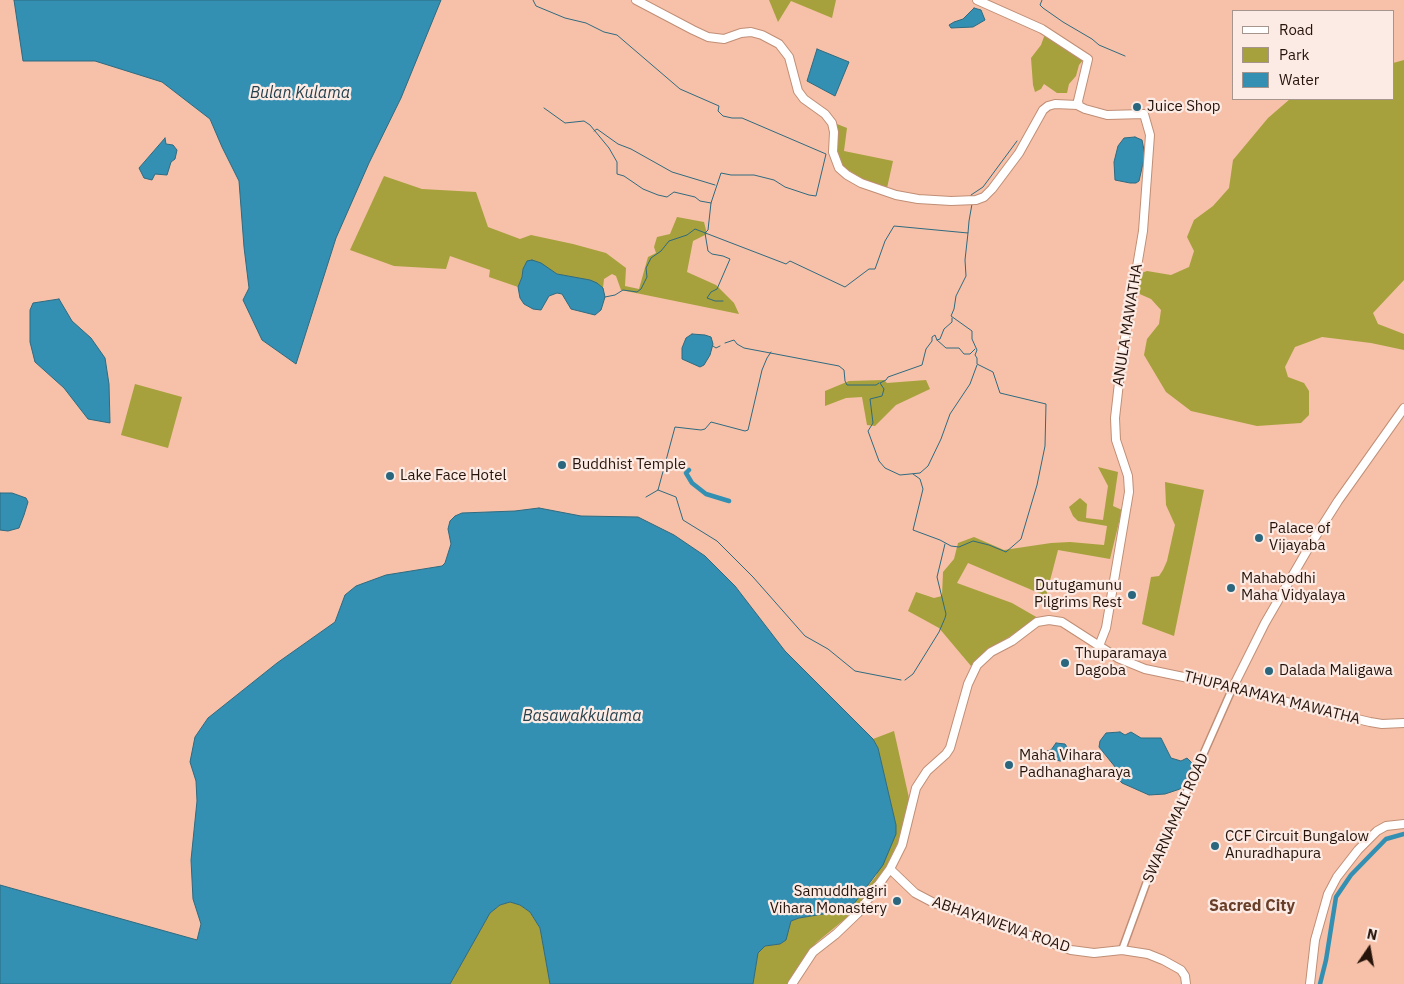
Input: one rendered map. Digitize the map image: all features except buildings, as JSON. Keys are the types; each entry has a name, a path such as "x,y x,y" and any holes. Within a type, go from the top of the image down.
{"main road":[{"path":"636,0 708,37 724,38 751,32 768,37 779,44 789,57 798,91 804,99 825,114 832,123 834,132 833,156 839,168 847,175 873,188 901,196 926,200 972,200 988,194 1018,153 1045,108 1056,104 1078,105 1088,59 1042,29 977,0"},
{"name":"ANULA MAWATHA","path":"1078,105 1107,115 1144,114 1151,139 1143,231 1122,356 1115,418 1116,440 1128,476 1129,492 1106,628 1099,646"},
{"path":"1233,687 1265,623 1308,549 1338,501 1404,408"},
{"name":"THUPARAMAYA MAWATHA","path":"792,984 812,952 829,940 858,913 890,869 902,844 916,788 927,771 950,748 970,678 980,661 991,652 1016,639 1034,623 1045,620 1062,622 1124,662 1137,667 1233,687 1297,705 1370,722 1404,723"},
{"path":"1310,984 1315,940 1328,894 1337,877 1358,850 1377,831 1386,826 1404,824"},
{"name":"ABHAYAWEWA ROAD","path":"890,869 918,895 940,905 1071,950 1094,953 1122,950 1148,954 1170,963 1183,973 1186,984"}],"street":[{"name":"SWARNAMALI ROAD","path":"1122,950 1146,884 1233,687"}],"green space":[{"path":"769,0 836,0 832,18 791,1 778,22"},
{"path":"1045,34 1083,60 1079,65 1076,76 1069,84 1067,93 1057,93 1044,84 1041,89 1035,92 1031,58 1041,45"},
{"path":"1404,60 1404,280 1373,313 1378,324 1404,334 1404,350 1371,343 1322,337 1295,347 1285,367 1288,377 1304,383 1309,391 1309,415 1301,423 1257,426 1191,411 1166,392 1144,355 1147,339 1159,324 1161,310 1151,299 1135,292 1139,274 1147,271 1171,275 1189,267 1194,251 1187,237 1194,220 1213,206 1229,188 1233,160 1268,118 1289,100 1394,100 1394,63"},
{"path":"837,124 847,128 844,151 893,161 887,188 868,182 843,167 837,158"},
{"path":"384,176 422,189 476,192 488,227 520,239 531,235 606,253 626,268 625,286 639,289 648,257 656,253 654,247 657,237 670,234 677,217 704,222 707,234 693,241 687,272 716,285 734,303 739,314 621,290 616,276 612,274 604,279 603,288 590,280 557,274 549,269 523,269 518,287 489,277 490,270 450,256 446,269 394,266 350,250"},
{"path":"884,380 887,383 926,380 930,389 896,405 875,426 867,425 862,397 846,398 825,406 825,391 849,381"},
{"path":"135,384 182,397 168,448 121,435"},
{"path":"1098,467 1118,472 1113,506 1122,510 1110,559 1058,550 1046,596 968,563 957,583 1012,603 1038,618 980,656 971,666 939,628 908,611 916,592 934,598 942,596 943,572 954,559 958,543 974,537 1004,550 1070,542 1104,545 1107,526 1078,521 1073,516 1069,507 1080,498 1087,504 1086,518 1103,520 1108,486"},
{"path":"1165,482 1204,490 1174,636 1142,624 1151,577 1159,576 1163,570 1167,561 1175,525 1166,505"},
{"path":"894,731 909,798 901,836 885,870 856,910 817,942 789,984 753,984 758,953 765,946 780,944 785,940 791,921 842,911 853,905 876,876 896,825 878,748 873,739"},
{"path":"510,902 520,905 530,912 540,928 550,984 450,984 490,913 500,905"}],"water":[{"name":"Bulan Kulama","path":"14,0 441,0 401,98 369,163 336,238 296,364 262,340 243,300 249,288 239,181 210,119 162,82 95,61 23,61"},
{"path":"974,8 981,10 985,20 973,27 951,28 949,25 963,19"},
{"path":"817,49 849,62 835,96 807,81"},
{"path":"1135,137 1142,140 1145,155 1139,181 1130,183 1115,180 1114,162 1118,146 1124,138"},
{"path":"165,138 166,144 173,145 177,150 167,175 155,174 152,180 144,178 139,168"},
{"path":"532,260 541,263 557,274 597,283 603,288 605,297 601,310 595,315 571,309 562,294 557,293 549,296 541,310 533,309 524,304 520,298 518,287 527,261"},
{"path":"59,299 72,321 91,338 105,358 109,384 110,423 88,419 64,388 35,362 30,342 30,310 33,303"},
{"path":"692,334 711,337 713,344 710,355 704,365 700,367 682,359 682,348 686,338"},
{"path":"0,493 12,493 26,498 28,502 19,528 8,531 0,530"},
{"name":"Basawakkulama","path":"539,508 581,516 638,517 674,535 705,556 735,586 785,651 873,739 878,748 896,825 896,834 883,865 853,905 842,911 791,921 786,940 780,944 765,946 758,953 753,984 550,984 540,928 530,912 520,905 510,902 500,905 490,913 450,984 0,984 0,885 197,940 201,924 193,899 191,860 197,801 196,781 190,762 195,737 208,718 277,663 335,622 345,595 356,586 386,575 442,566 445,563 451,544 448,529 450,521 455,516 462,513"},
{"path":"1120,732 1125,735 1131,732 1141,738 1161,738 1171,758 1181,761 1187,758 1192,763 1189,776 1180,789 1165,794 1149,795 1122,783 1118,779 1120,773 1099,747 1100,741 1106,733"},
{"path":"1056,743 1065,744 1067,747 1069,754 1066,760 1060,761 1050,758 1047,751 1051,750"}],"waterway":[{"path":"533,0 536,6 565,18 586,23 604,32 617,35 680,89 719,106 718,111 723,116 742,118 826,154 816,196 785,187 774,180 754,175 721,173 711,203 708,230 705,233 708,251 730,259 717,289 711,292 707,298 723,301"},
{"path":"1042,0 1040,5 1063,22 1099,45 1125,56"},
{"path":"544,108 565,123 584,121 590,125 609,148 617,162 617,174 624,176 643,189 667,197 674,192 711,203"},
{"path":"594,131 597,129 618,144 631,149 672,172 715,185"},
{"path":"971,198 971,195 983,187 1017,141"},
{"path":"605,297 615,295 623,290 637,292 641,289 647,277 646,268 651,258 661,251 669,241 687,235 695,229 786,264 790,261 845,287 869,269 875,269 885,241 894,226 968,233 972,204"},
{"path":"913,474 920,479 923,489 913,530 951,546 959,547 973,541 1006,552 1021,539 1037,485 1045,446 1046,404 1000,393 993,372 977,364 975,355 977,350 972,339 972,331 951,316 956,296 966,276 965,260 968,233"},
{"path":"937,340 940,339 944,329 952,322 952,318"},
{"path":"975,349 970,354 964,354 959,348 946,348 937,340 935,335 926,349 922,365 888,377 880,383 884,389 882,396 870,399 873,423 868,431 879,461 885,468 900,475 920,473 928,466 950,414 970,384 977,365"},
{"path":"725,343 734,340 744,348 839,366 844,370 847,385 876,385 879,383"},
{"path":"713,346 716,348 720,346"},
{"path":"646,497 658,490 675,427 701,430 705,429 711,422 745,431 748,430 762,370 771,352"},
{"path":"689,470 686,473 692,483 706,494 729,501"},
{"path":"658,490 676,497 683,520 717,541 753,577 805,636 828,649 855,671 901,680"},
{"path":"905,680 913,674 939,632 945,618 946,614 937,577 945,544"},
{"path":"1320,984 1326,960 1336,897 1351,875 1386,839 1404,834"}],"place":[{"name":"Juice Shop","path":"1137,107"},
{"name":"Buddhist Temple","path":"562,465"},
{"name":"Lake Face Hotel","path":"390,476"},
{"name":"Palace of Vijayaba","path":"1259,538"},
{"name":"Mahabodhi Maha Vidyalaya","path":"1231,588"},
{"name":"Dutugamunu Pilgrims Rest","path":"1132,595"},
{"name":"Thuparamaya Dagoba","path":"1065,663"},
{"name":"Dalada Maligawa","path":"1269,671"},
{"name":"Maha Vihara Padhanagharaya","path":"1009,765"},
{"name":"CCF Circuit Bungalow Anuradhapura","path":"1215,846"},
{"name":"Samuddhagiri Vihara Monastery","path":"897,901"}],"district":[{"name":"Sacred City","path":"1252,906"}]}
